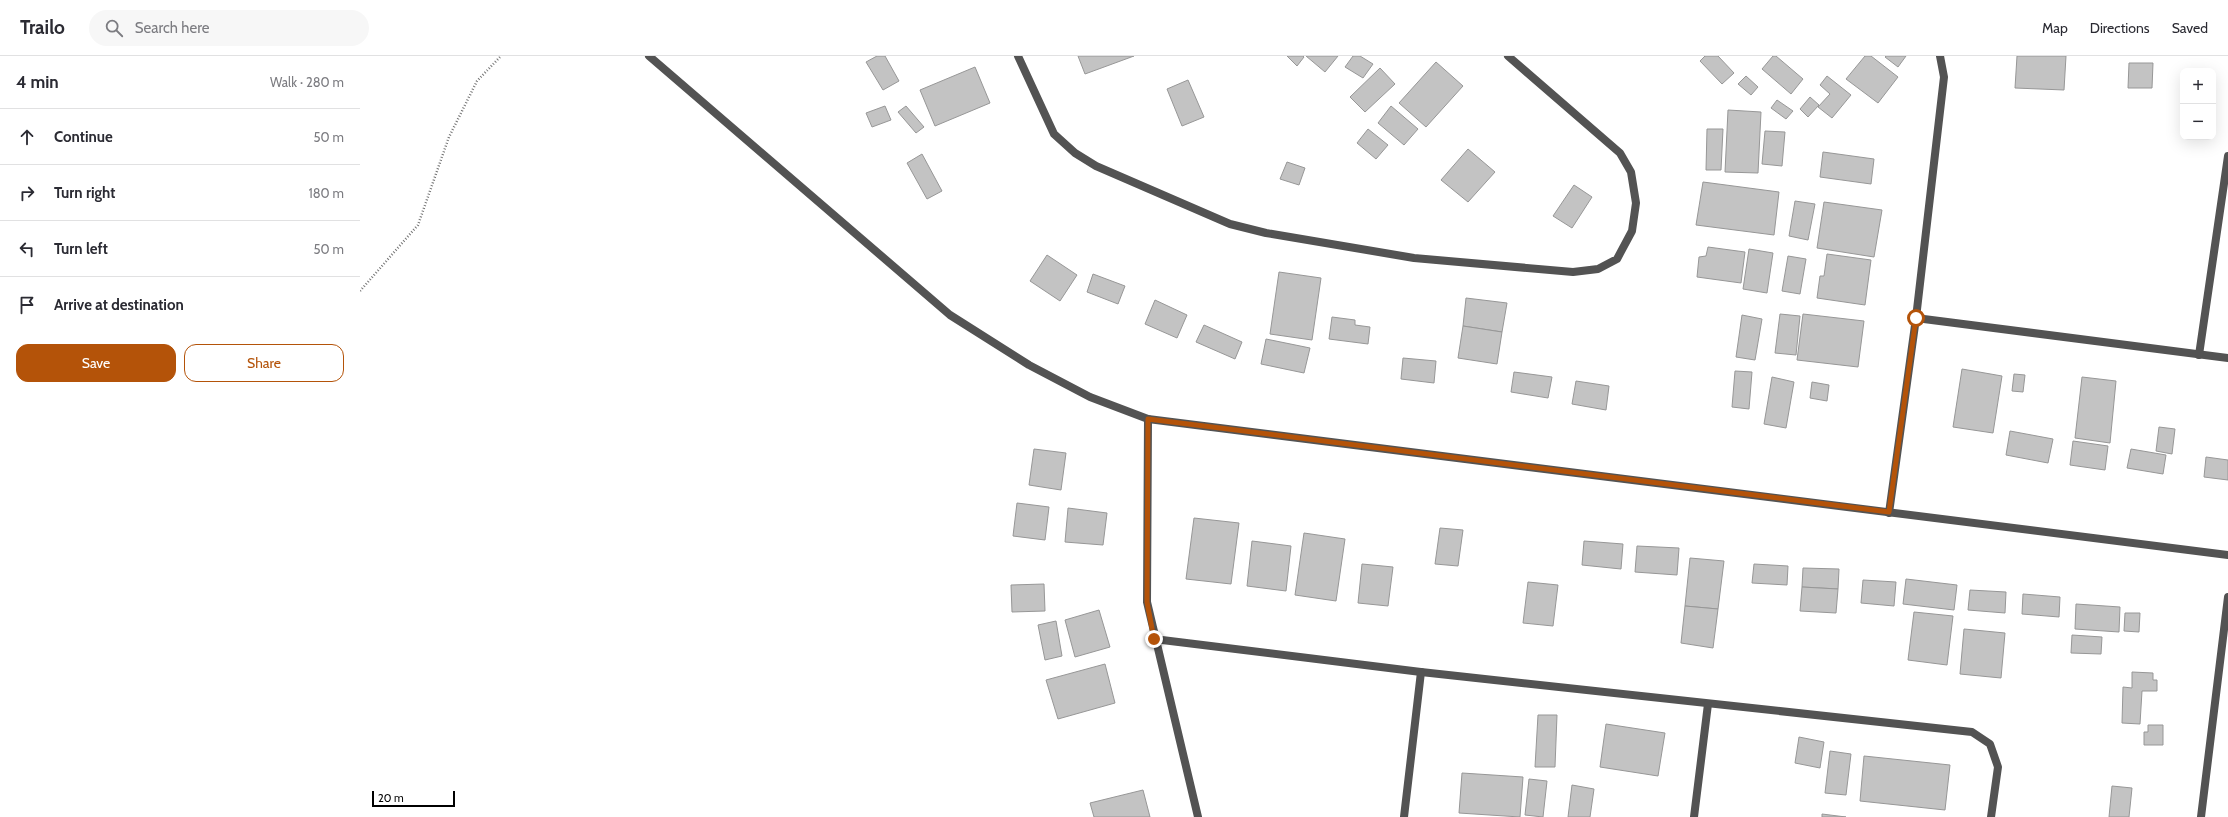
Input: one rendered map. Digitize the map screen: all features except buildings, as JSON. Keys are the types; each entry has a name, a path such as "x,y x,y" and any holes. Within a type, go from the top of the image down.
{"street":[{"path":"649,56 950,315 1029,365 1090,397 1148,419 2228,555"},
{"path":"1018,56 1054,134 1075,153 1096,166 1230,224 1266,233 1414,258 1573,272 1598,269 1617,259 1632,231 1636,203 1631,172 1620,153 1508,56"},
{"path":"1889,512 1916,318 1944,77 1940,56"},
{"path":"2199,354 2228,156"},
{"path":"1916,318 2228,358"},
{"path":"1148,419 1147,602 1154,639 1198,817"},
{"path":"2201,817 2228,597"},
{"path":"1154,639 1421,672 1972,732 1990,744 1998,766 1992,817"},
{"path":"1404,817 1421,672"},
{"path":"1694,817 1708,704"}],"path":[{"path":"360,291 418,225 449,137 477,81 501,56"}],"route":[{"path":"1154,639 1147,602 1148,419 1889,512 1916,318"}]}
